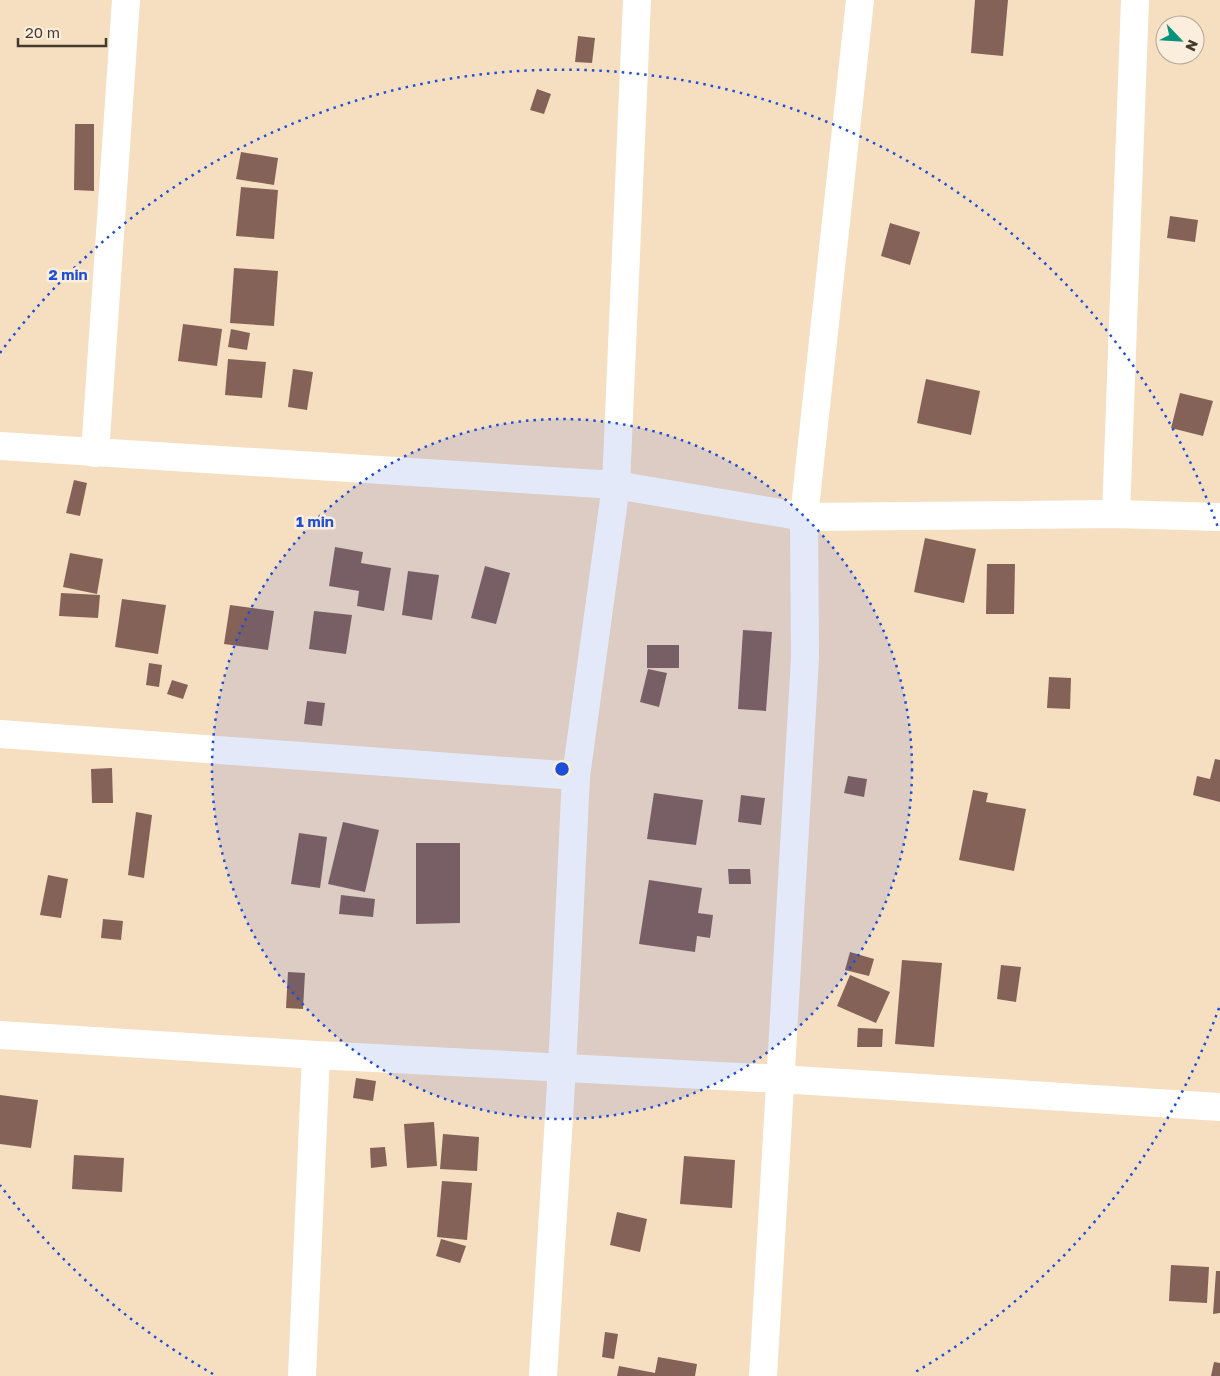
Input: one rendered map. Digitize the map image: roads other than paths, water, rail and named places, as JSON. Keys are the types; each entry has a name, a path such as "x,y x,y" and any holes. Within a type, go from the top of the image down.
{"street":[{"path":"95,453 126,0"},
{"path":"543,1376 562,1068 576,776 616,485 637,0"},
{"path":"762,1376 804,658 804,517 860,0"},
{"path":"1116,514 1135,0"},
{"path":"0,446 616,485 804,517 1116,514 1220,517"},
{"path":"0,734 576,776"},
{"path":"0,1035 316,1055 780,1079 1220,1108"},
{"path":"302,1376 316,1055"}]}
